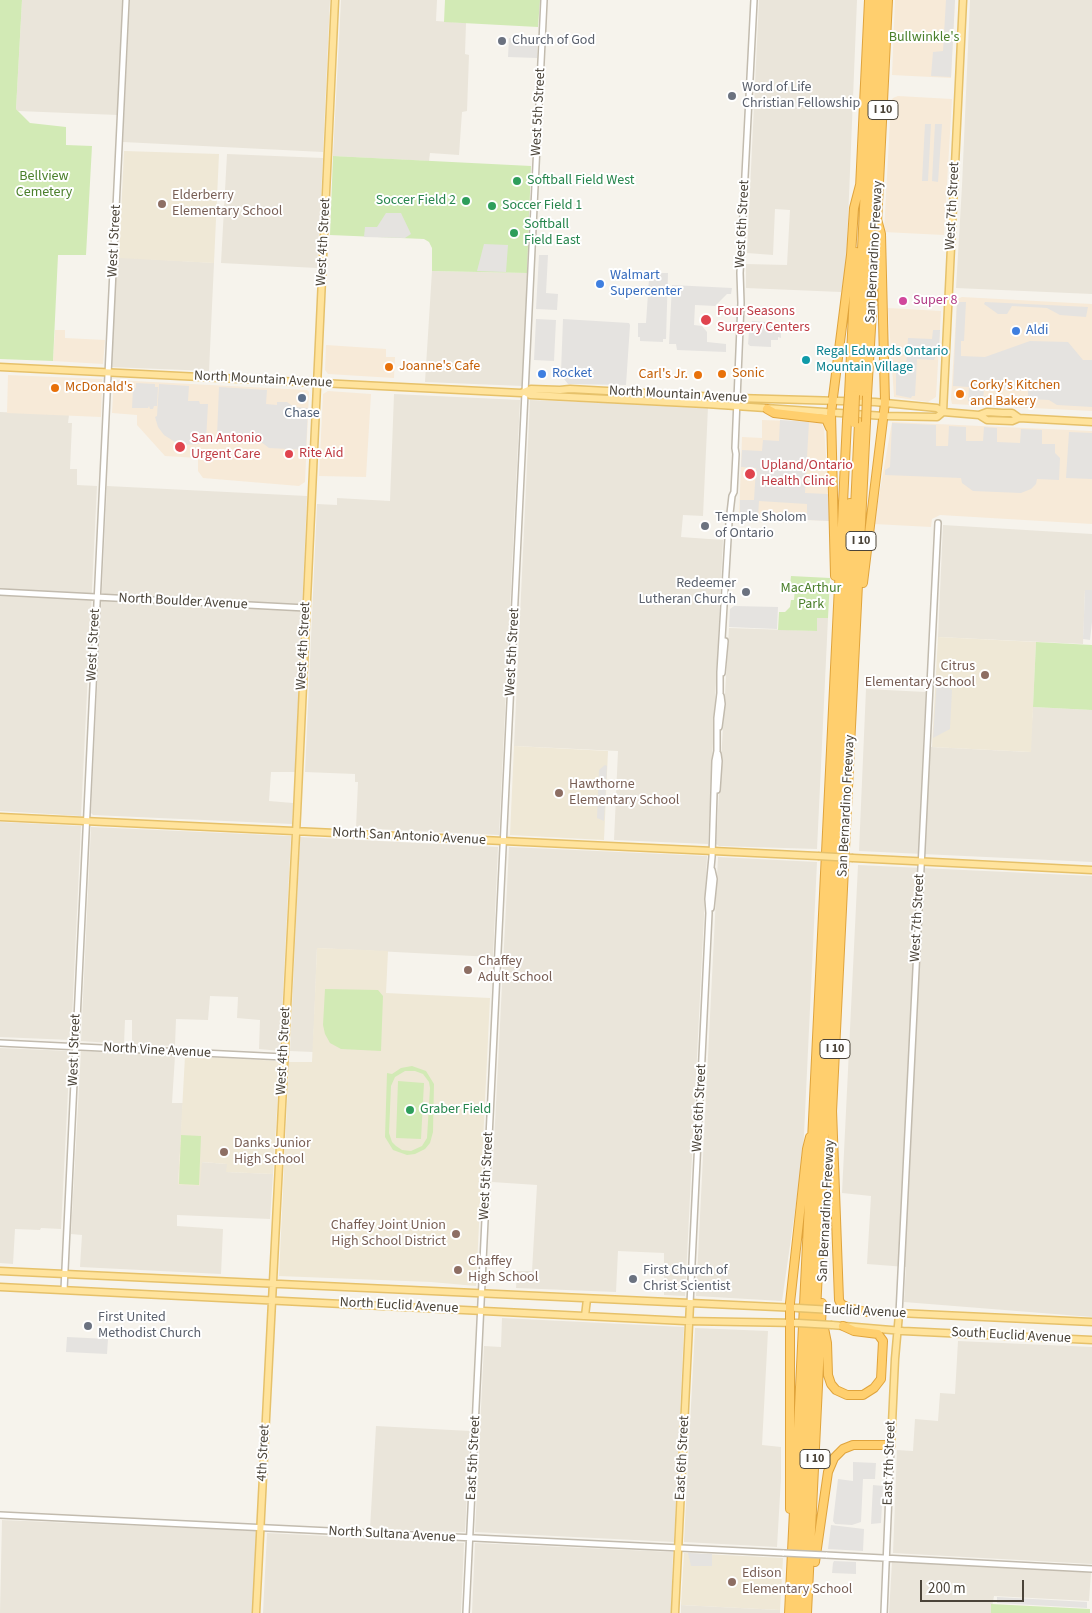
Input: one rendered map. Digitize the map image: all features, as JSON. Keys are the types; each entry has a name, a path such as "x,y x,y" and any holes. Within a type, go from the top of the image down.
{"highway":[{"name":"San Bernardino Freeway","path":"789,1613 845,479 856,422 858,396 854,282 869,0"},
{"path":"858,396 874,0"},
{"path":"858,396 869,258 881,0"},
{"name":"San Bernardino Freeway","path":"807,1613 860,548 856,422 858,396 873,302 888,0"},
{"path":"837,628 834,619 835,584 831,413 851,255 854,208 860,185"},
{"path":"854,659 859,645 863,586 885,403 881,234 877,219"},
{"path":"854,282 863,249"},
{"path":"869,258 873,302"},
{"path":"767,409 774,413 826,420 831,431"},
{"path":"795,1613 846,574 856,422"},
{"path":"801,1613 852,591 856,422"},
{"path":"845,479 846,574"},
{"path":"852,591 860,548"},
{"path":"832,1110 840,1300 841,1304 849,1308 866,1312"},
{"path":"793,1548 790,1526 794,1308 806,1149 814,1123"},
{"path":"822,1314 827,1342 828,1374 831,1384 836,1390 844,1394 863,1395 871,1391 881,1379 883,1341 878,1334 854,1331 843,1326"},
{"path":"808,1603 823,1501 832,1461 840,1451 853,1445 891,1445"}],"main road":[{"name":"West 4th Street","path":"272,1292 335,0"},
{"name":"West 7th Street","path":"943,412 963,0"},
{"name":"North Mountain Avenue","path":"0,367 526,392 530,395 884,416 937,417 943,412 936,408 832,400 531,389 526,392"},
{"path":"625,400 630,392 639,400"},
{"path":"943,412 979,415 987,412 1012,413 1019,418 1092,422"},
{"name":"North San Antonio Avenue","path":"0,817 1092,870"},
{"name":"North Euclid Avenue","path":"0,1271 794,1308"},
{"name":"North Euclid Avenue","path":"0,1287 272,1300 481,1307 586,1316 690,1321 794,1322"},
{"name":"4th Street","path":"256,1613 272,1292"},
{"path":"586,1299 586,1316"},
{"name":"East 6th Street","path":"675,1613 690,1304"},
{"name":"Euclid Avenue","path":"794,1308 932,1316"},
{"name":"East 7th Street","path":"891,1445 899,1314"},
{"name":"South Euclid Avenue","path":"932,1316 1092,1322"},
{"name":"Euclid Avenue","path":"794,1322 931,1332"},
{"name":"South Euclid Avenue","path":"931,1332 1092,1340"}],"street":[{"name":"West I Street","path":"64,1290 126,0"},
{"name":"West 5th Street","path":"481,1307 544,0"},
{"name":"West 6th Street","path":"690,1304 709,913 708,899 719,761 717,751 718,710 724,665 723,628 733,452 735,448 741,303 740,273 754,0"},
{"name":"West 7th Street","path":"899,1314 938,523"},
{"name":"North Boulder Avenue","path":"0,592 306,608"},
{"name":"North Vine Avenue","path":"0,1043 284,1057"},
{"name":"East 5th Street","path":"466,1613 481,1307"},
{"name":"East 7th Street","path":"884,1613 891,1445"},
{"name":"North Sultana Avenue","path":"0,1515 1092,1568"}],"shaded area":[{"path":"22,0 122,0 118,115 18,111 16,109"},
{"path":"130,0 330,0 323,152 123,142"},
{"path":"341,0 437,0 436,21 466,23 465,54 469,55 467,111 462,112 459,155 430,153 429,161 333,156"},
{"path":"759,0 857,0 846,269 841,292 746,288 746,264 787,265 790,210 775,209 773,255 747,253"},
{"name":"Bullwinkle's","path":"895,0 955,0 951,78 892,75"},
{"path":"946,0 955,0 951,77 931,76 933,52 943,51"},
{"path":"970,0 1092,0 1092,294 956,288"},
{"path":"509,38 531,40 533,44 537,44 537,58 508,57"},
{"path":"898,96 952,99 944,235 884,232 891,101"},
{"path":"925,124 931,124 928,181 922,181"},
{"path":"935,124 942,124 938,182 932,181"},
{"path":"124,151 219,154 214,263 119,258"},
{"path":"227,154 323,158 317,268 221,263"},
{"path":"386,213 401,213 411,234 405,238 364,237 365,227 377,227"},
{"path":"484,244 508,245 506,272 477,271"},
{"path":"539,255 548,255 546,293 558,294 557,310 536,309"},
{"path":"117,257 214,263 209,371 111,367"},
{"path":"432,271 527,273 523,386 425,382"},
{"path":"659,273 668,273 666,339 663,339 663,342 640,341 640,337 638,337 638,323 646,323 649,279 658,279"},
{"path":"672,285 732,288 731,294 727,294 715,306 695,305 694,325 702,326 707,332 707,342 726,344 726,352 677,350 676,344 669,344"},
{"path":"962,297 1092,304 1092,411 952,404 957,299"},
{"path":"957,302 966,302 964,341 961,341 961,356 985,357 1030,341 1068,342 1083,360 1092,360 1092,407 1057,405 1049,400 1028,399 1028,389 984,387 983,402 968,401 969,387 953,386"},
{"path":"985,302 1088,307 1086,317 1060,315 1047,308 1012,306 1007,314 998,314 984,304"},
{"path":"888,308 941,311 936,397 928,402 894,397"},
{"path":"536,319 556,320 554,361 534,360"},
{"path":"563,319 629,323 626,385 568,384 561,372"},
{"path":"752,321 780,323 781,338 778,337 778,340 771,340 771,347 750,346 748,344"},
{"path":"55,330 65,330 65,338 105,340 103,364 53,361"},
{"path":"933,330 940,330 939,349 934,360 917,359 915,396 911,398 896,395 896,367 906,367 908,338 932,339"},
{"path":"326,345 386,349 386,357 395,357 394,378 328,374 325,370"},
{"path":"8,375 102,379 101,417 7,413"},
{"path":"114,380 307,390 309,392 305,482 299,486 203,478 198,471 198,458 165,456 137,425 137,415 112,413"},
{"path":"136,383 155,384 155,387 158,387 157,406 154,406 153,409 150,409 149,406 148,408 132,408 133,388 136,388"},
{"path":"159,384 189,386 188,401 199,401 200,404 208,404 206,441 199,444 183,445 164,435 158,427 155,417 157,416"},
{"path":"219,387 267,390 266,404 277,405 277,402 287,402 294,407 308,408 306,450 269,448 256,438 217,436"},
{"path":"328,391 371,394 366,477 319,476 323,394"},
{"path":"394,394 520,400 499,835 356,828 358,782 355,782 355,774 305,772 317,504 337,505 337,498 390,501"},
{"path":"530,400 708,407 703,516 683,515 681,537 723,540 708,844 614,840 618,751 514,746"},
{"path":"0,412 69,415 68,423 72,423 70,469 77,469 77,485 97,486 81,816 0,811"},
{"path":"762,420 821,422 824,429 831,521 739,517 742,437 762,438"},
{"path":"780,420 809,422 805,493 828,494 831,521 807,520 807,504 759,501 758,517 740,516 740,500 754,500 756,468 741,467 742,450 762,451 763,440 779,441"},
{"path":"892,422 1092,431 1092,524 940,515 932,519 931,527 874,524"},
{"path":"892,423 936,425 936,446 948,446 949,426 966,427 966,441 983,441 984,427 997,428 997,442 1020,443 1021,429 1042,430 1042,444 1055,444 1055,453 1060,458 1059,480 1037,479 1036,484 1031,489 1021,493 973,491 962,483 961,478 885,475 885,470 890,467"},
{"path":"1069,432 1092,433 1092,479 1066,478"},
{"path":"107,486 307,496 295,772 271,772 269,801 293,803 292,824 93,815 91,813"},
{"path":"943,525 1092,534 1092,590 1085,590 1083,644 938,637"},
{"path":"1085,590 1092,590 1090,640 1083,639"},
{"path":"734,606 778,607 777,629 729,627 730,609"},
{"path":"817,618 828,618 817,849 719,846 716,844 729,628 817,631"},
{"name":"Citrus Elementary School","path":"938,637 1036,642 1031,752 932,747"},
{"path":"937,680 952,690 950,729 933,738"},
{"path":"866,689 926,692 923,746 932,747 1030,752 1033,707 1092,710 1092,862 859,851"},
{"name":"Hawthorne Elementary School","path":"514,746 608,751 604,840 510,835"},
{"path":"605,765 607,766 604,821 597,818 599,770"},
{"path":"0,822 81,826 71,1040 0,1037"},
{"path":"91,827 291,836 280,1051 259,1049 260,1020 237,1018 238,997 210,996 208,1020 176,1019 175,1046 132,1044 132,1020 125,1020 124,1044 81,1041"},
{"path":"300,837 498,847 493,957 317,948 313,1052 290,1051"},
{"path":"509,847 707,856 685,1296 664,1295 664,1253 618,1251 616,1292 516,1288 517,1271 532,1271 537,1185 492,1182"},
{"path":"718,857 817,862 803,1155 782,1301 696,1296"},
{"path":"858,865 1092,876 1092,1317 904,1302 906,1267 867,1264 871,1196 842,1193"},
{"name":"Chaffey High School","path":"317,948 388,951 386,993 490,998 476,1286 431,1282 279,1276 289,1062 312,1062"},
{"path":"0,1048 70,1051 61,1229 15,1229 13,1264 0,1263"},
{"path":"81,1051 175,1056 172,1103 183,1103 178,1185 201,1162 227,1164 227,1172 273,1174 270,1219 177,1215 177,1226 223,1229 221,1274 80,1267 82,1235 71,1234"},
{"path":"185,1056 280,1061 273,1174 226,1172 227,1164 202,1162 200,1186 178,1185"},
{"path":"502,1318 684,1327 674,1542 475,1532 484,1346 501,1347"},
{"path":"695,1328 768,1331 762,1445 781,1447 777,1547 684,1542"},
{"path":"67,1337 108,1339 107,1354 66,1352"},
{"path":"958,1341 1092,1347 1092,1564 893,1553 897,1450 913,1451 915,1419 938,1421 940,1393 955,1394"},
{"path":"376,1426 470,1431 465,1532 370,1529"},
{"path":"853,1462 876,1463 875,1479 863,1479 861,1522 852,1525 835,1524 833,1521 838,1479 853,1481"},
{"path":"873,1485 883,1486 881,1523 871,1524"},
{"path":"2,1520 258,1531 254,1613 0,1613"},
{"path":"831,1525 864,1529 863,1551 828,1549"},
{"path":"267,1533 464,1543 461,1613 263,1613"},
{"path":"475,1543 673,1552 671,1613 472,1613"},
{"name":"Edison Elementary School","path":"684,1553 783,1558 780,1610 681,1605"},
{"path":"688,1553 712,1554 712,1566 691,1566"},
{"path":"834,1561 856,1562 856,1574 832,1573"},
{"path":"892,1562 1091,1572 1089,1601 994,1596 991,1613 889,1613"},
{"path":"997,1597 1087,1602 1087,1608 997,1603"},
{"path":"681,1605 780,1610 780,1613 681,1613"}],"green space":[{"name":"Bellview Cemetery","path":"0,0 22,0 16,109 30,123 66,127 66,145 92,146 86,255 58,255 53,361 0,359"},
{"path":"445,0 540,0 538,27 444,22"},
{"path":"333,156 531,166 527,273 432,271 432,248 429,242 424,239 330,235"},
{"name":"MacArthur Park","path":"791,576 830,578 828,618 817,618 817,631 778,630 779,612 785,612 790,607 791,600 794,600 795,587 790,586"},
{"path":"1036,642 1092,645 1092,710 1033,707"},
{"path":"325,989 378,990 383,996 381,1051 341,1049 330,1043 323,1025"},
{"path":"412,1066 426,1071 434,1084 433,1132 430,1143 425,1149 415,1154 407,1155 393,1150 385,1137 387,1073 392,1074 401,1068","holes":["405,1071 415,1071 423,1074 429,1082 430,1088 427,1138 422,1146 411,1151 402,1150 396,1146 392,1142 389,1133 391,1086 395,1077"]},
{"name":"Graber Field","path":"398,1081 424,1083 421,1139 396,1138"},
{"path":"181,1135 201,1136 199,1185 179,1184"},
{"path":"991,1604 1090,1609 1090,1613 991,1613"}],"place":[{"name":"Church of God","path":"502,41"},
{"name":"Word of Life Christian Fellowship","path":"732,96"},
{"name":"Softball Field West","path":"517,181"},
{"name":"Soccer Field 2","path":"466,201"},
{"name":"Elderberry Elementary School","path":"162,204"},
{"name":"Soccer Field 1","path":"492,206"},
{"name":"Softball Field East","path":"514,233"},
{"name":"Walmart Supercenter","path":"600,284"},
{"name":"Super 8","path":"903,301"},
{"name":"Four Seasons Surgery Centers","path":"706,320"},
{"name":"Aldi","path":"1016,331"},
{"name":"Regal Edwards Ontario Mountain Village","path":"806,360"},
{"name":"Joanne's Cafe","path":"389,367"},
{"name":"Rocket","path":"542,374"},
{"name":"Sonic","path":"722,374"},
{"name":"Carl's Jr.","path":"698,375"},
{"name":"McDonald's","path":"55,388"},
{"name":"Corky's Kitchen and Bakery","path":"960,394"},
{"name":"Chase","path":"302,398"},
{"name":"San Antonio Urgent Care","path":"180,447"},
{"name":"Rite Aid","path":"289,454"},
{"name":"Upland/Ontario Health Clinic","path":"750,474"},
{"name":"Temple Sholom of Ontario","path":"705,526"},
{"name":"Redeemer Lutheran Church","path":"746,592"},
{"name":"Citrus Elementary School","path":"985,675"},
{"name":"Hawthorne Elementary School","path":"559,793"},
{"name":"Chaffey Adult School","path":"468,970"},
{"name":"Graber Field","path":"410,1110"},
{"name":"Danks Junior High School","path":"224,1152"},
{"name":"Chaffey Joint Union High School District","path":"456,1234"},
{"name":"Chaffey High School","path":"458,1270"},
{"name":"First Church of Christ Scientist","path":"633,1279"},
{"name":"First United Methodist Church","path":"88,1326"},
{"name":"Edison Elementary School","path":"732,1582"}]}
